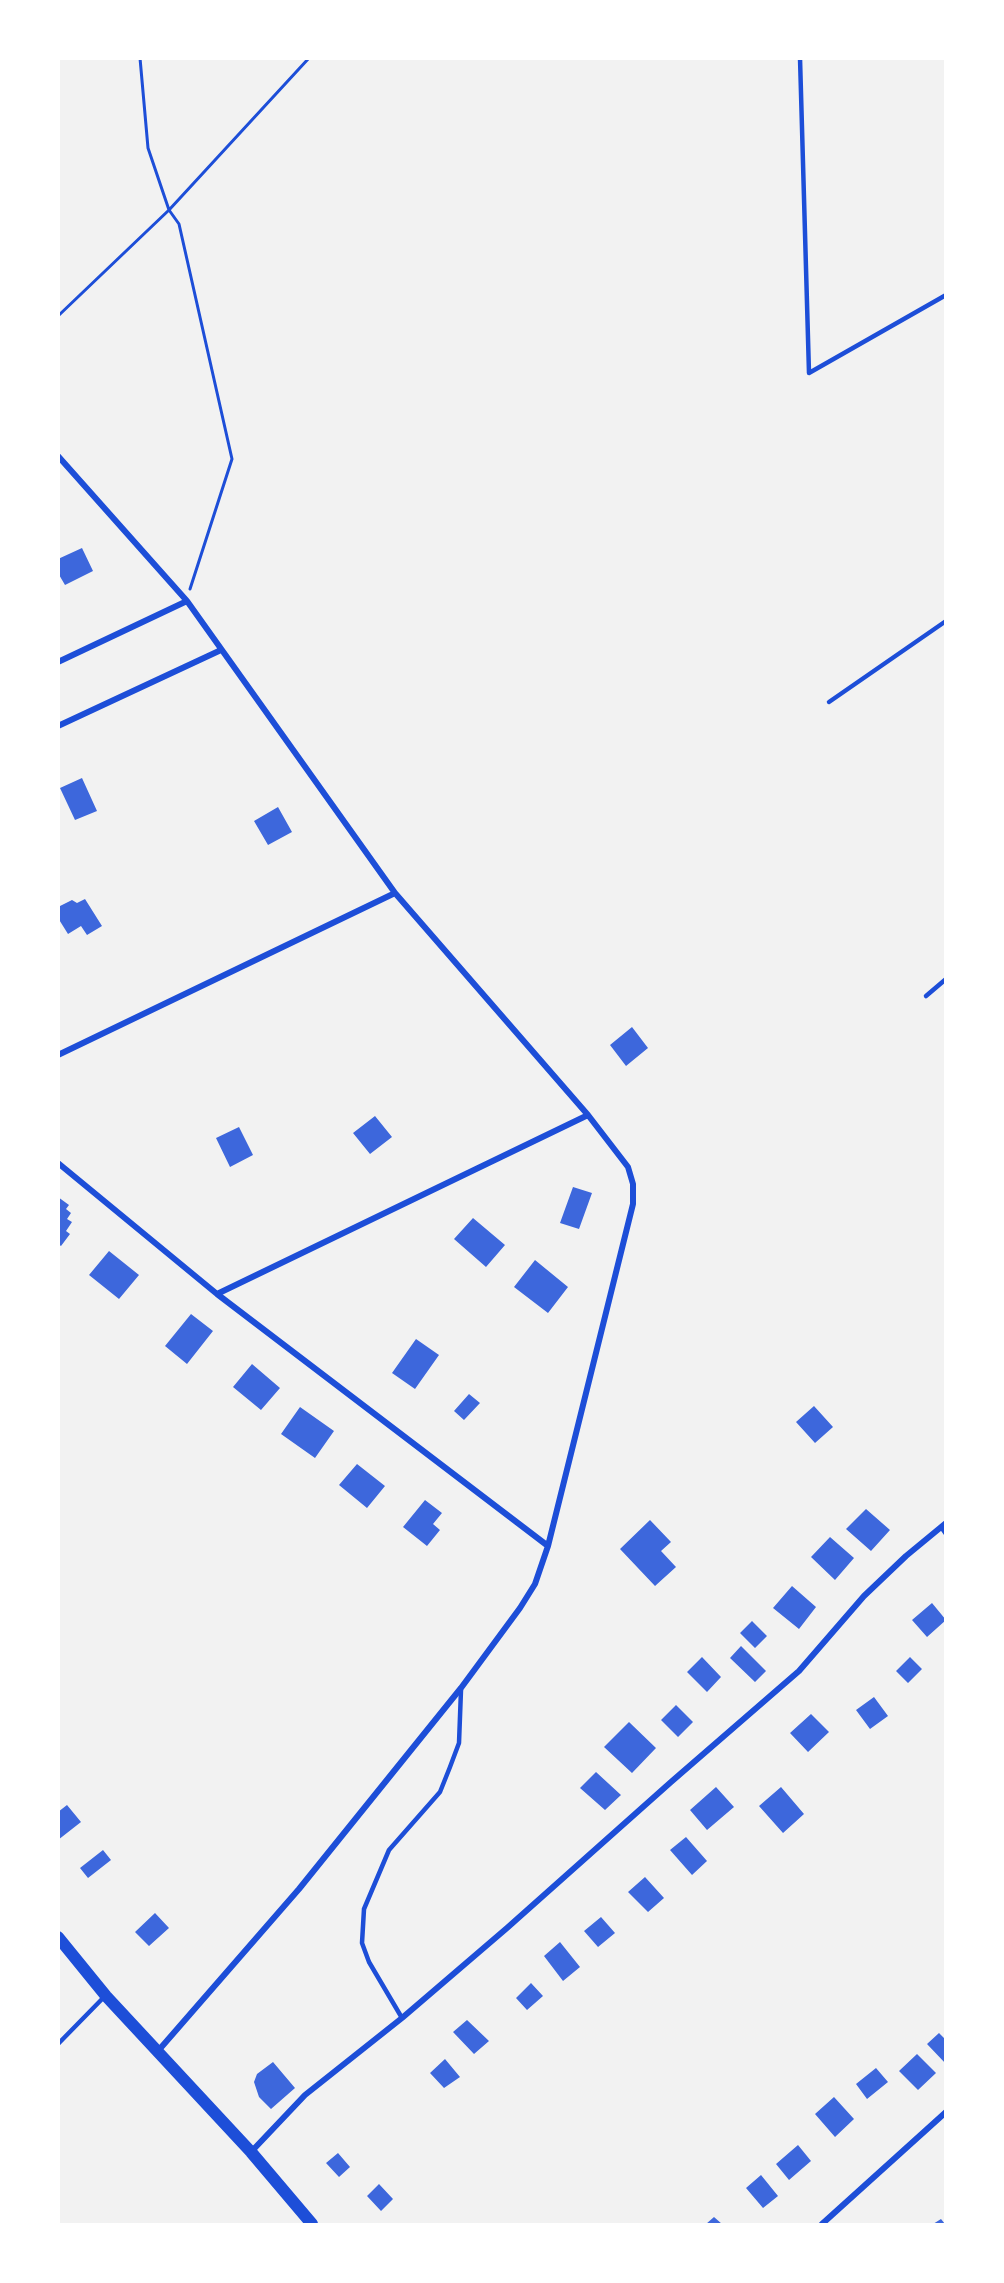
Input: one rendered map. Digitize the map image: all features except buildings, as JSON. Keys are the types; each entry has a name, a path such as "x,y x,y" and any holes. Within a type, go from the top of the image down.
{"main road":[{"path":"58,1937 106,1996 251,2152 312,2224"}],"street":[{"path":"58,456 187,601 395,893 588,1115 628,1167 633,1184 633,1204 549,1546 535,1584 461,1688 299,1889 158,2051"},
{"path":"58,662 187,601"},
{"path":"58,726 221,650"},
{"path":"58,1055 395,893"},
{"path":"217,1294 588,1115"},
{"path":"58,1162 217,1294 549,1546"},
{"path":"251,2152 305,2095 402,2018 799,1671 864,1596 943,1525"},
{"path":"822,2224 945,2112"}],"lane":[{"path":"801,58 809,373 945,295"},
{"path":"829,702 945,621"},
{"path":"926,996 945,979"},
{"path":"943,1525 945,1534"},
{"path":"402,2018 369,1962 362,1942 364,1909 389,1850 440,1792 459,1743 461,1688"},
{"path":"58,2044 106,1996"}],"path":[{"path":"140,58 148,148 169,210 179,224 232,459 187,601"},
{"path":"58,316 169,210 309,58"}]}
